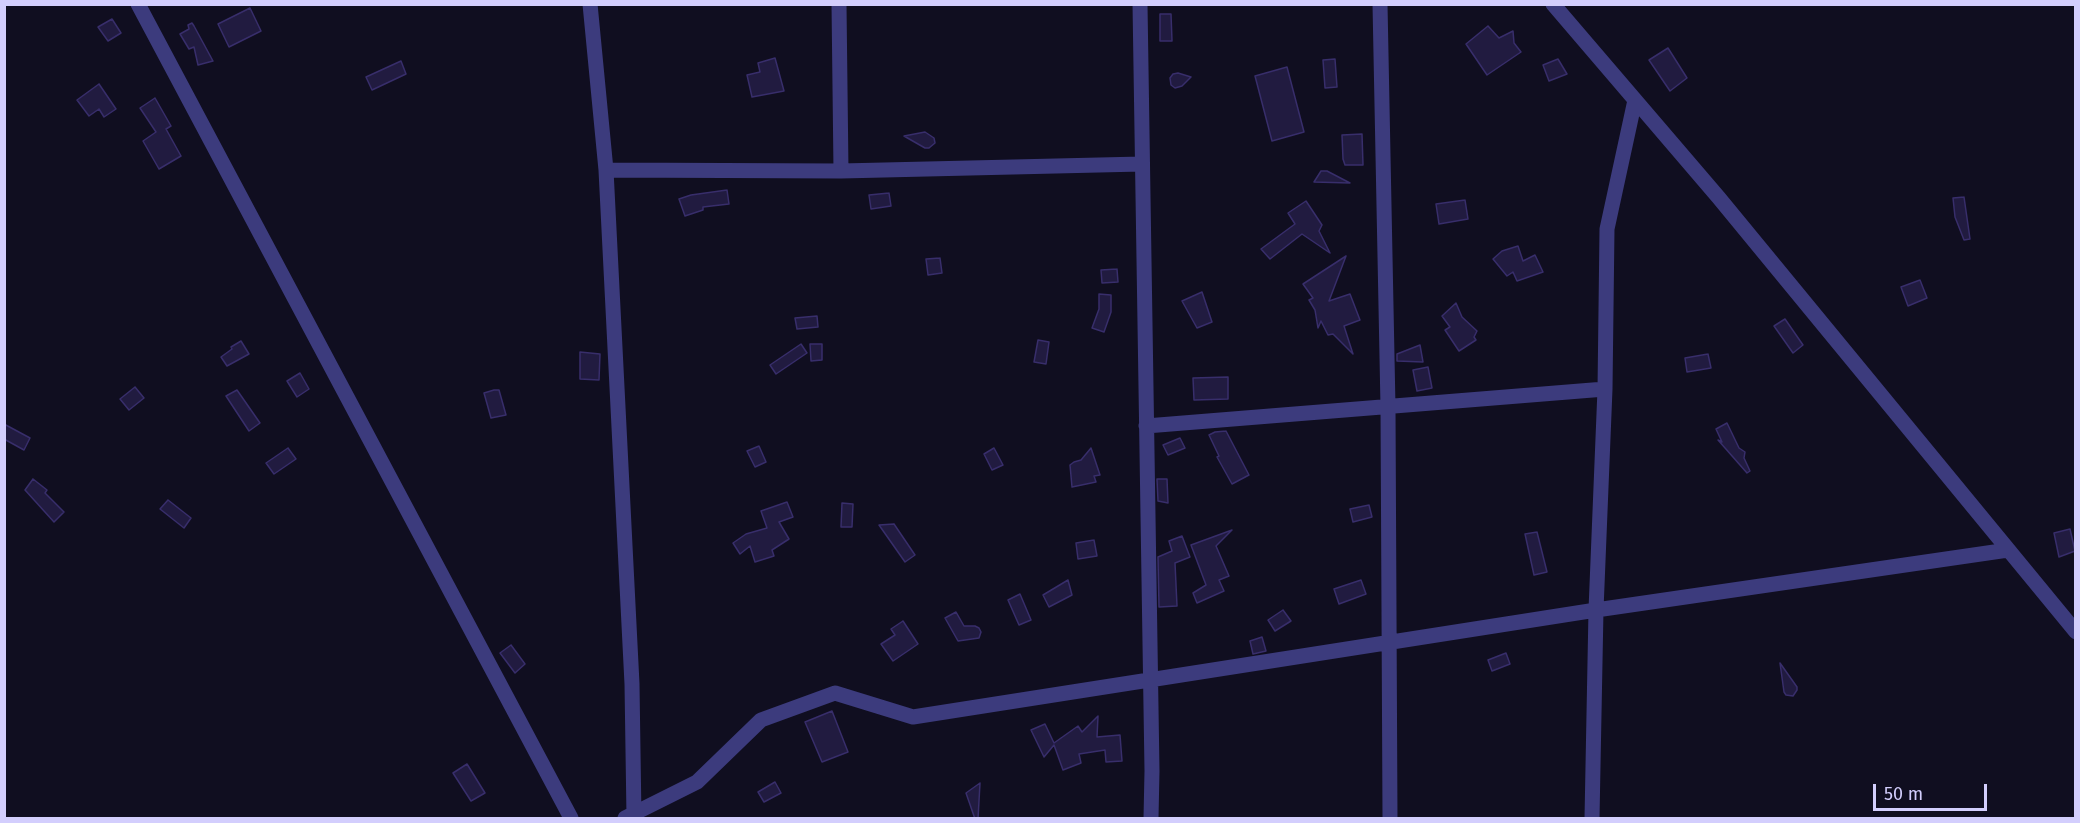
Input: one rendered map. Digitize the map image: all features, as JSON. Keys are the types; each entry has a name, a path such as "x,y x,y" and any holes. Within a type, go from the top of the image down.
{"street":[{"path":"138,4 571,819"},
{"path":"590,4 606,170 632,684 631,817 697,782 761,720 835,693 913,717 1596,610 2008,550"},
{"path":"839,4 841,171"},
{"path":"1140,4 1151,819"},
{"path":"1380,4 1388,407 1390,819"},
{"path":"1553,4 1719,198 2076,632"},
{"path":"1592,819 1596,610 1605,389 1607,229 1635,100"},
{"path":"606,170 841,171 1142,164"},
{"path":"1146,426 1605,389"}],"building":[{"path":"250,8 261,31 229,47 218,24"},
{"path":"1160,14 1171,14 1172,41 1160,41"},
{"path":"112,19 121,33 108,41 98,27"},
{"path":"192,23 213,61 198,65 194,47 189,49 180,34 189,29 188,25"},
{"path":"1488,26 1499,38 1513,31 1514,43 1521,52 1487,75 1466,44"},
{"path":"1668,48 1687,78 1670,91 1649,60"},
{"path":"775,58 784,91 752,97 747,75 760,72 758,63"},
{"path":"1335,59 1337,87 1325,88 1323,60"},
{"path":"1558,59 1567,74 1549,81 1543,65"},
{"path":"401,61 406,74 372,90 366,77"},
{"path":"1287,67 1304,132 1272,141 1255,76"},
{"path":"1178,73 1191,77 1182,86 1175,88 1171,85 1170,78 1173,74"},
{"path":"99,84 116,109 104,117 99,109 89,116 77,100"},
{"path":"155,98 171,126 166,129 181,156 159,169 143,141 156,132 140,108"},
{"path":"925,132 934,138 935,143 929,148 904,136"},
{"path":"1362,134 1363,165 1345,165 1342,135"},
{"path":"1321,171 1327,171 1350,183 1314,182"},
{"path":"727,190 729,204 703,207 703,210 685,216 679,199"},
{"path":"889,193 891,206 871,209 869,195"},
{"path":"1964,197 1970,239 1964,240 1955,217 1953,198"},
{"path":"1465,200 1468,219 1439,224 1436,204"},
{"path":"1306,201 1322,225 1319,231 1330,253 1302,234 1270,259 1261,249 1295,224 1288,213"},
{"path":"1518,246 1523,261 1535,255 1543,272 1517,281 1513,272 1507,276 1493,259 1502,251"},
{"path":"1346,256 1329,301 1350,294 1360,320 1344,326 1353,354 1333,334 1328,335 1321,321 1318,328 1315,310 1309,300 1313,298 1303,284"},
{"path":"940,258 942,273 928,275 926,259"},
{"path":"1117,269 1118,282 1102,283 1101,270"},
{"path":"1920,280 1927,298 1908,306 1901,287"},
{"path":"1202,292 1212,322 1197,328 1182,301"},
{"path":"1099,294 1111,295 1111,312 1104,332 1092,328 1099,309"},
{"path":"1456,303 1462,317 1477,331 1474,337 1476,340 1459,351 1445,330 1450,327 1442,316"},
{"path":"817,316 818,327 797,329 795,318"},
{"path":"1785,319 1803,345 1793,353 1774,326"},
{"path":"1038,340 1049,342 1046,364 1034,362"},
{"path":"241,341 249,354 227,366 221,357"},
{"path":"801,344 807,353 776,374 770,365"},
{"path":"810,344 822,344 822,360 811,361"},
{"path":"1420,345 1423,362 1397,361 1397,354"},
{"path":"580,352 600,354 599,380 580,379"},
{"path":"1708,354 1711,368 1687,372 1685,358"},
{"path":"1428,367 1432,388 1417,391 1413,370"},
{"path":"300,373 309,389 297,397 287,381"},
{"path":"1228,377 1228,399 1194,400 1193,378"},
{"path":"135,387 144,398 129,410 120,399"},
{"path":"237,390 260,423 249,431 226,396"},
{"path":"499,390 506,415 491,418 484,393"},
{"path":"1727,423 1739,448 1745,452 1744,458 1750,471 1747,473 1718,440 1722,442 1716,429"},
{"path":"4,424 30,438 24,450 4,439"},
{"path":"1226,431 1249,475 1232,484 1217,457 1219,456 1209,435"},
{"path":"1180,438 1185,448 1168,455 1163,445"},
{"path":"759,446 766,462 755,467 747,451"},
{"path":"288,448 296,459 274,474 266,463"},
{"path":"994,448 1003,465 992,470 984,454"},
{"path":"1091,448 1100,475 1094,476 1096,482 1072,487 1070,465 1081,460"},
{"path":"33,479 47,490 45,493 64,512 54,522 25,490"},
{"path":"1157,479 1167,479 1168,503 1158,501"},
{"path":"168,500 191,518 184,528 160,509"},
{"path":"787,502 793,517 779,522 789,539 772,550 774,556 755,562 750,546 740,554 733,543 746,534 767,528 761,511"},
{"path":"842,503 853,504 852,527 841,527"},
{"path":"1369,505 1372,517 1353,522 1350,509"},
{"path":"894,524 915,555 905,562 879,525"},
{"path":"2070,529 2075,551 2059,557 2054,533"},
{"path":"1232,530 1216,546 1229,576 1219,580 1224,591 1197,603 1193,593 1206,585 1191,545"},
{"path":"1537,532 1547,572 1534,575 1525,534"},
{"path":"1182,536 1190,557 1175,563 1177,606 1159,607 1158,557 1172,551 1169,541"},
{"path":"1094,540 1097,556 1078,559 1076,543"},
{"path":"1068,580 1072,595 1049,607 1043,595"},
{"path":"1361,580 1366,594 1339,604 1334,589"},
{"path":"1020,594 1031,620 1019,625 1008,600"},
{"path":"1283,610 1291,621 1275,631 1268,620"},
{"path":"956,612 964,626 979,628 981,632 979,638 958,641 945,618"},
{"path":"903,621 918,644 893,661 881,644 895,635 891,629"},
{"path":"1262,637 1266,651 1253,654 1250,641"},
{"path":"511,645 525,664 515,673 500,653"},
{"path":"1506,653 1510,664 1492,671 1488,660"},
{"path":"1780,663 1797,687 1793,696 1786,695 1784,692"},
{"path":"832,711 848,752 822,762 805,722"},
{"path":"1098,716 1097,737 1120,735 1122,761 1106,762 1105,750 1079,754 1081,763 1063,770 1054,745 1044,757 1031,730 1045,724 1054,743 1078,726 1082,732"},
{"path":"467,764 485,793 471,801 453,773"},
{"path":"775,782 781,793 764,802 758,792"},
{"path":"980,783 978,819 975,819 966,793"}]}
